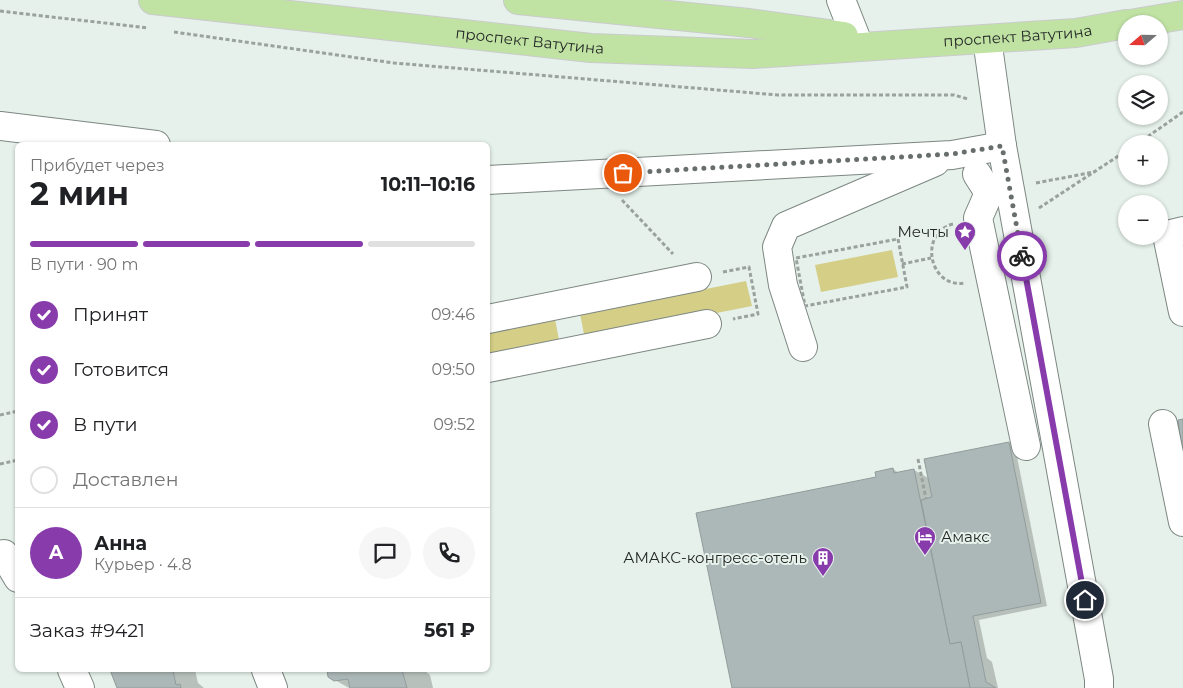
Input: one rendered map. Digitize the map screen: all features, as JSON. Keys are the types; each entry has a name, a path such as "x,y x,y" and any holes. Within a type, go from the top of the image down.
{"main road":[{"name":"проспект Ватутина","path":"153,0 591,48 753,54 1076,33 1118,26"},
{"name":"проспект Ватутина","path":"518,0 749,23 908,45"},
{"name":"проспект Ватутина","path":"1168,17 1183,14"}],"street":[{"path":"841,0 856,38"},
{"path":"987,39 1002,146 994,186 1100,679 1099,688"},
{"path":"0,126 131,142"},
{"path":"490,180 952,154 1002,146"},
{"path":"802,347 783,285 777,247 786,226 952,154"},
{"path":"994,186 969,220 1026,446"},
{"path":"1183,231 1167,235 1183,312"},
{"path":"490,319 696,278"},
{"path":"490,368 707,324"},
{"path":"1163,424 1183,522"},
{"path":"7,553 15,571"},
{"path":"73,672 80,688"},
{"path":"267,672 273,688"}],"path":[{"path":"1150,135 1183,112"},
{"path":"1034,211 1118,157"},
{"path":"994,186 1097,171"},
{"path":"617,195 696,278"},
{"path":"969,220 948,226 940,231 934,239 931,258 940,274 950,281 962,284 983,279"},
{"path":"796,258 898,239 907,287 805,306"},
{"path":"902,264 931,258"},
{"path":"750,267 758,314"},
{"path":"0,415 15,412"},
{"path":"918,459 926,498"},
{"path":"0,464 15,461"}],"shaded area":[{"path":"892,250 898,277 821,292 815,265"},
{"path":"746,281 752,306 585,339 580,314"},
{"path":"555,319 560,345 490,359 490,332"}],"building":[{"path":"1183,419 1183,451 1182,451 1178,420"},
{"path":"1009,442 1041,603 973,616 986,682 996,688 970,688 961,642 950,644 921,500 932,497 924,459"},
{"name":"АМАКС-конгресс-отель","path":"893,468 894,473 914,469 950,644 961,642 970,688 732,688 696,513 876,477 875,472"},
{"path":"111,672 173,672 176,685 180,684 181,688 117,688"},
{"path":"327,672 403,672 407,688 350,688 348,679 334,681 328,677"}],"way so far":[{"path":"623,173 952,154 1002,146 1022,256"}],"place":[{"name":"Мечты","path":"965,251"},
{"name":"Амакс","path":"925,556"},
{"name":"АМАКС-конгресс-отель","path":"823,577"}],"route":[{"path":"1022,256 1085,600"}]}
